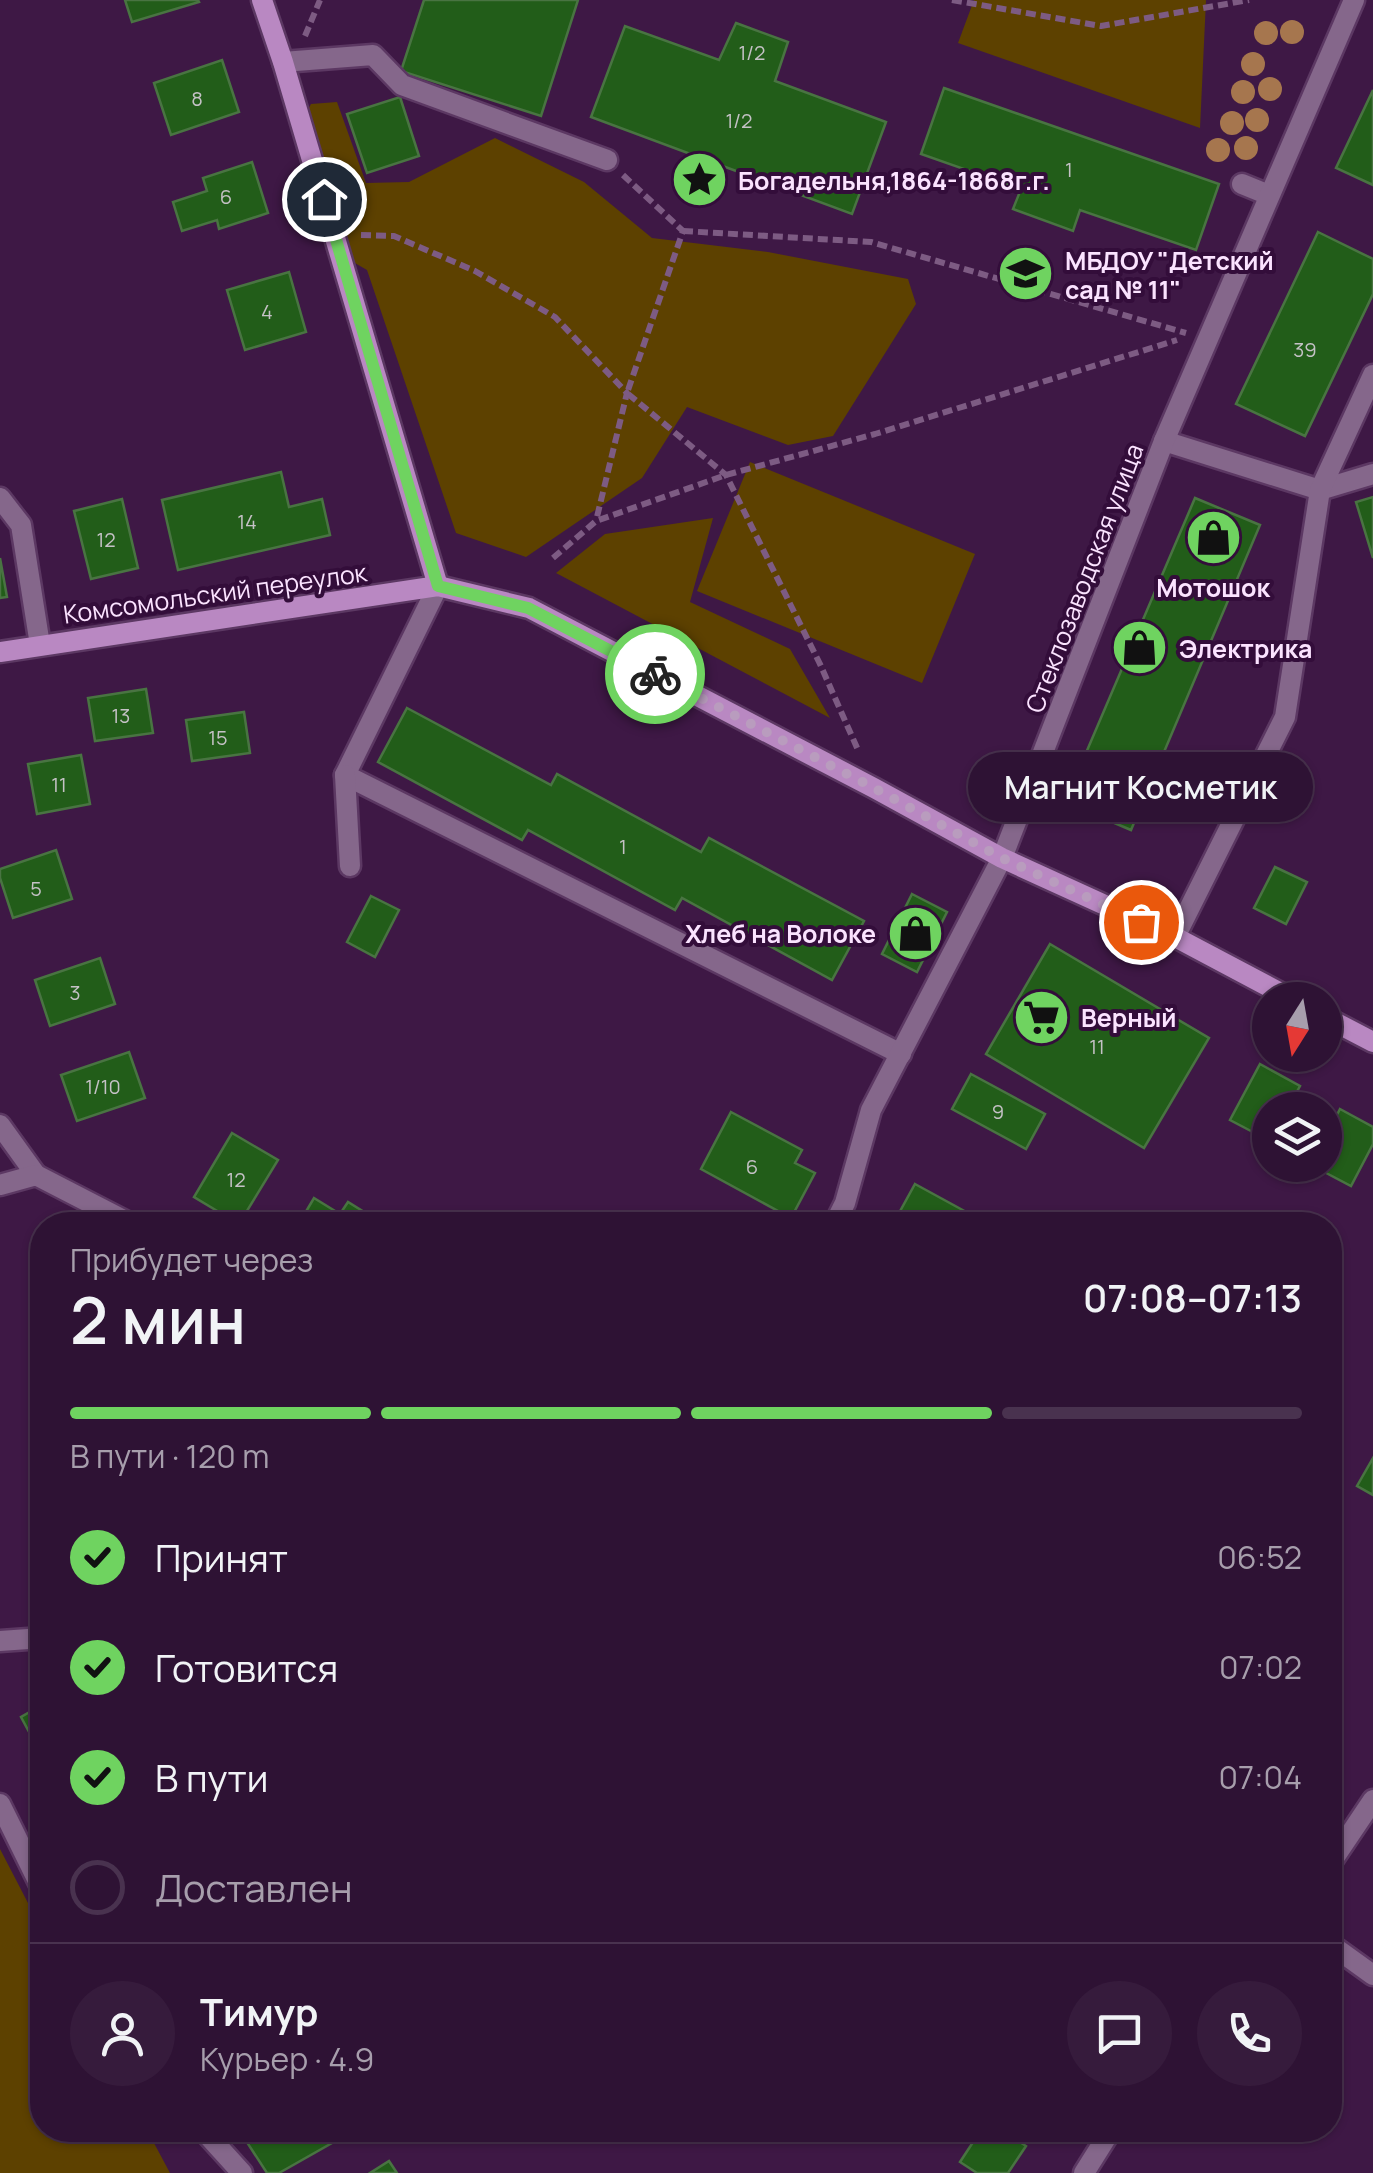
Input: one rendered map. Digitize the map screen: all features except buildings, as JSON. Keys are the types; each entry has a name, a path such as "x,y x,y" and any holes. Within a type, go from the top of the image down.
{"street":[{"path":"262,0 284,62 438,586 345,774 350,866"},
{"name":"Стеклозаводская улица","path":"840,1212 870,1110 1002,858 1164,441 1354,0"},
{"path":"284,62 373,55 402,85 607,160"},
{"path":"1242,184 1269,196"},
{"path":"1175,937 1285,718 1320,490 1373,375"},
{"path":"1164,441 1320,490 1373,474"},
{"path":"0,498 21,525 40,644"},
{"path":"438,586 528,608 1002,858 1175,937 1260,982"},
{"name":"Комсомольский переулок","path":"0,652 438,586"},
{"path":"345,774 901,1054"},
{"path":"1342,1026 1373,1042"},
{"path":"0,1124 36,1175 109,1212"},
{"path":"0,1185 36,1175"},
{"path":"0,1641 30,1639"},
{"path":"1342,1846 1373,1800"},
{"path":"0,1804 30,1865"},
{"path":"1342,1953 1373,1975"},
{"path":"214,2142 242,2173"},
{"path":"1084,2173 1103,2142"}],"path":[{"path":"952,0 1100,26 1248,0"},
{"path":"553,558 596,520 726,476 1192,335 871,242 684,231 607,160"},
{"path":"596,520 627,392 684,231"},
{"path":"334,233 394,236 475,271 555,317 627,392 726,476 820,664 874,788"}],"shaded area":[{"path":"974,0 1206,0 1200,128 958,43"},
{"path":"337,102 366,183 409,182 495,138 584,182 652,238 768,252 908,279 916,304 833,436 788,445 687,407 642,478 526,557 456,533 367,270 334,251 296,132 311,104"},
{"path":"750,462 975,554 922,683 697,591"},
{"path":"713,518 690,602 790,649 830,718 556,573 605,534"},
{"path":"0,1849 30,1907 30,2142 153,2142 170,2173 0,2173"}],"way so far":[{"path":"655,674 1002,858 1141,922"}],"place":[{"name":"Богадельня,1864-1868г.г.","path":"699,180"},
{"name":"МБДОУ \"Детский сад № 11\"","path":"1026,274"},
{"name":"Мотошок","path":"1213,538"},
{"name":"Электрика","path":"1140,648"},
{"name":"Магнит Косметик","path":"1141,922"},
{"name":"Хлеб на Волоке","path":"915,933"},
{"name":"Верный","path":"1042,1017"}],"route":[{"path":"324,199 438,586 528,608 655,674"}]}
